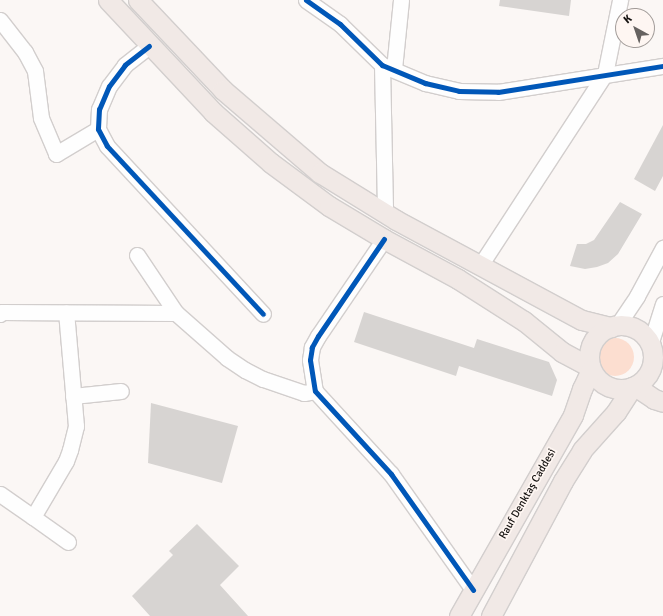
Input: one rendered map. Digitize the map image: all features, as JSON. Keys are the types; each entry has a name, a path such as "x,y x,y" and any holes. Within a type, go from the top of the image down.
{"main road":[{"path":"108,0 213,112 271,162 328,206 384,239 458,279 524,321 562,352 591,368"},
{"path":"138,0 223,90 320,173 386,214 582,320 614,326 630,326 646,337 655,352 649,373 643,380 633,387 616,412 582,450 563,481 491,616"},
{"path":"614,326 604,330 592,342 588,359 591,368 600,382 608,387 617,389 633,387 654,399 663,402"},
{"name":"Rauf Denktaş Caddesi","path":"459,616 573,415 591,368"}],"street":[{"path":"306,0 340,24 388,67 425,83 459,91 498,92 663,66"},
{"path":"386,214 388,67 401,0"},
{"path":"485,258 605,74 620,0"},
{"path":"0,20 25,52 35,71 41,118 56,154 98,129"},
{"path":"150,46 125,65 109,86 99,109 98,129 107,146 263,314"},
{"path":"384,239 312,347 310,360 315,391 391,474 473,590"},
{"path":"614,326 637,296 663,248"},
{"path":"137,255 176,313 227,358 245,370 263,379 304,393 315,391"},
{"path":"655,352 663,304"},
{"path":"0,308 0,313 176,313"},
{"path":"33,517 66,461 76,426 72,396 66,312"},
{"path":"72,396 122,391"},
{"path":"0,494 68,542"}],"shaded area":[{"path":"615,338 628,344 634,357 628,370 615,376 602,370 596,357 602,344"}],"building":[{"path":"500,0 571,0 569,16 499,6"},
{"path":"663,125 663,176 655,191 634,179"},
{"path":"620,202 642,214 618,254 608,263 597,267 585,269 570,266 577,244 586,244 594,240"},
{"path":"364,312 474,348 477,339 549,362 557,380 552,396 459,366 456,376 354,342"},
{"path":"151,403 238,426 222,483 148,463"},
{"path":"197,524 239,566 220,585 248,616 150,616 132,596 173,555 169,551"}],"cycle path":[{"path":"306,0 340,24 382,65 425,83 459,91 498,92 663,66"},
{"path":"149,46 125,65 109,86 99,109 98,129 107,146 263,314"},
{"path":"384,239 312,347 310,360 315,391 391,474 473,590"}]}
